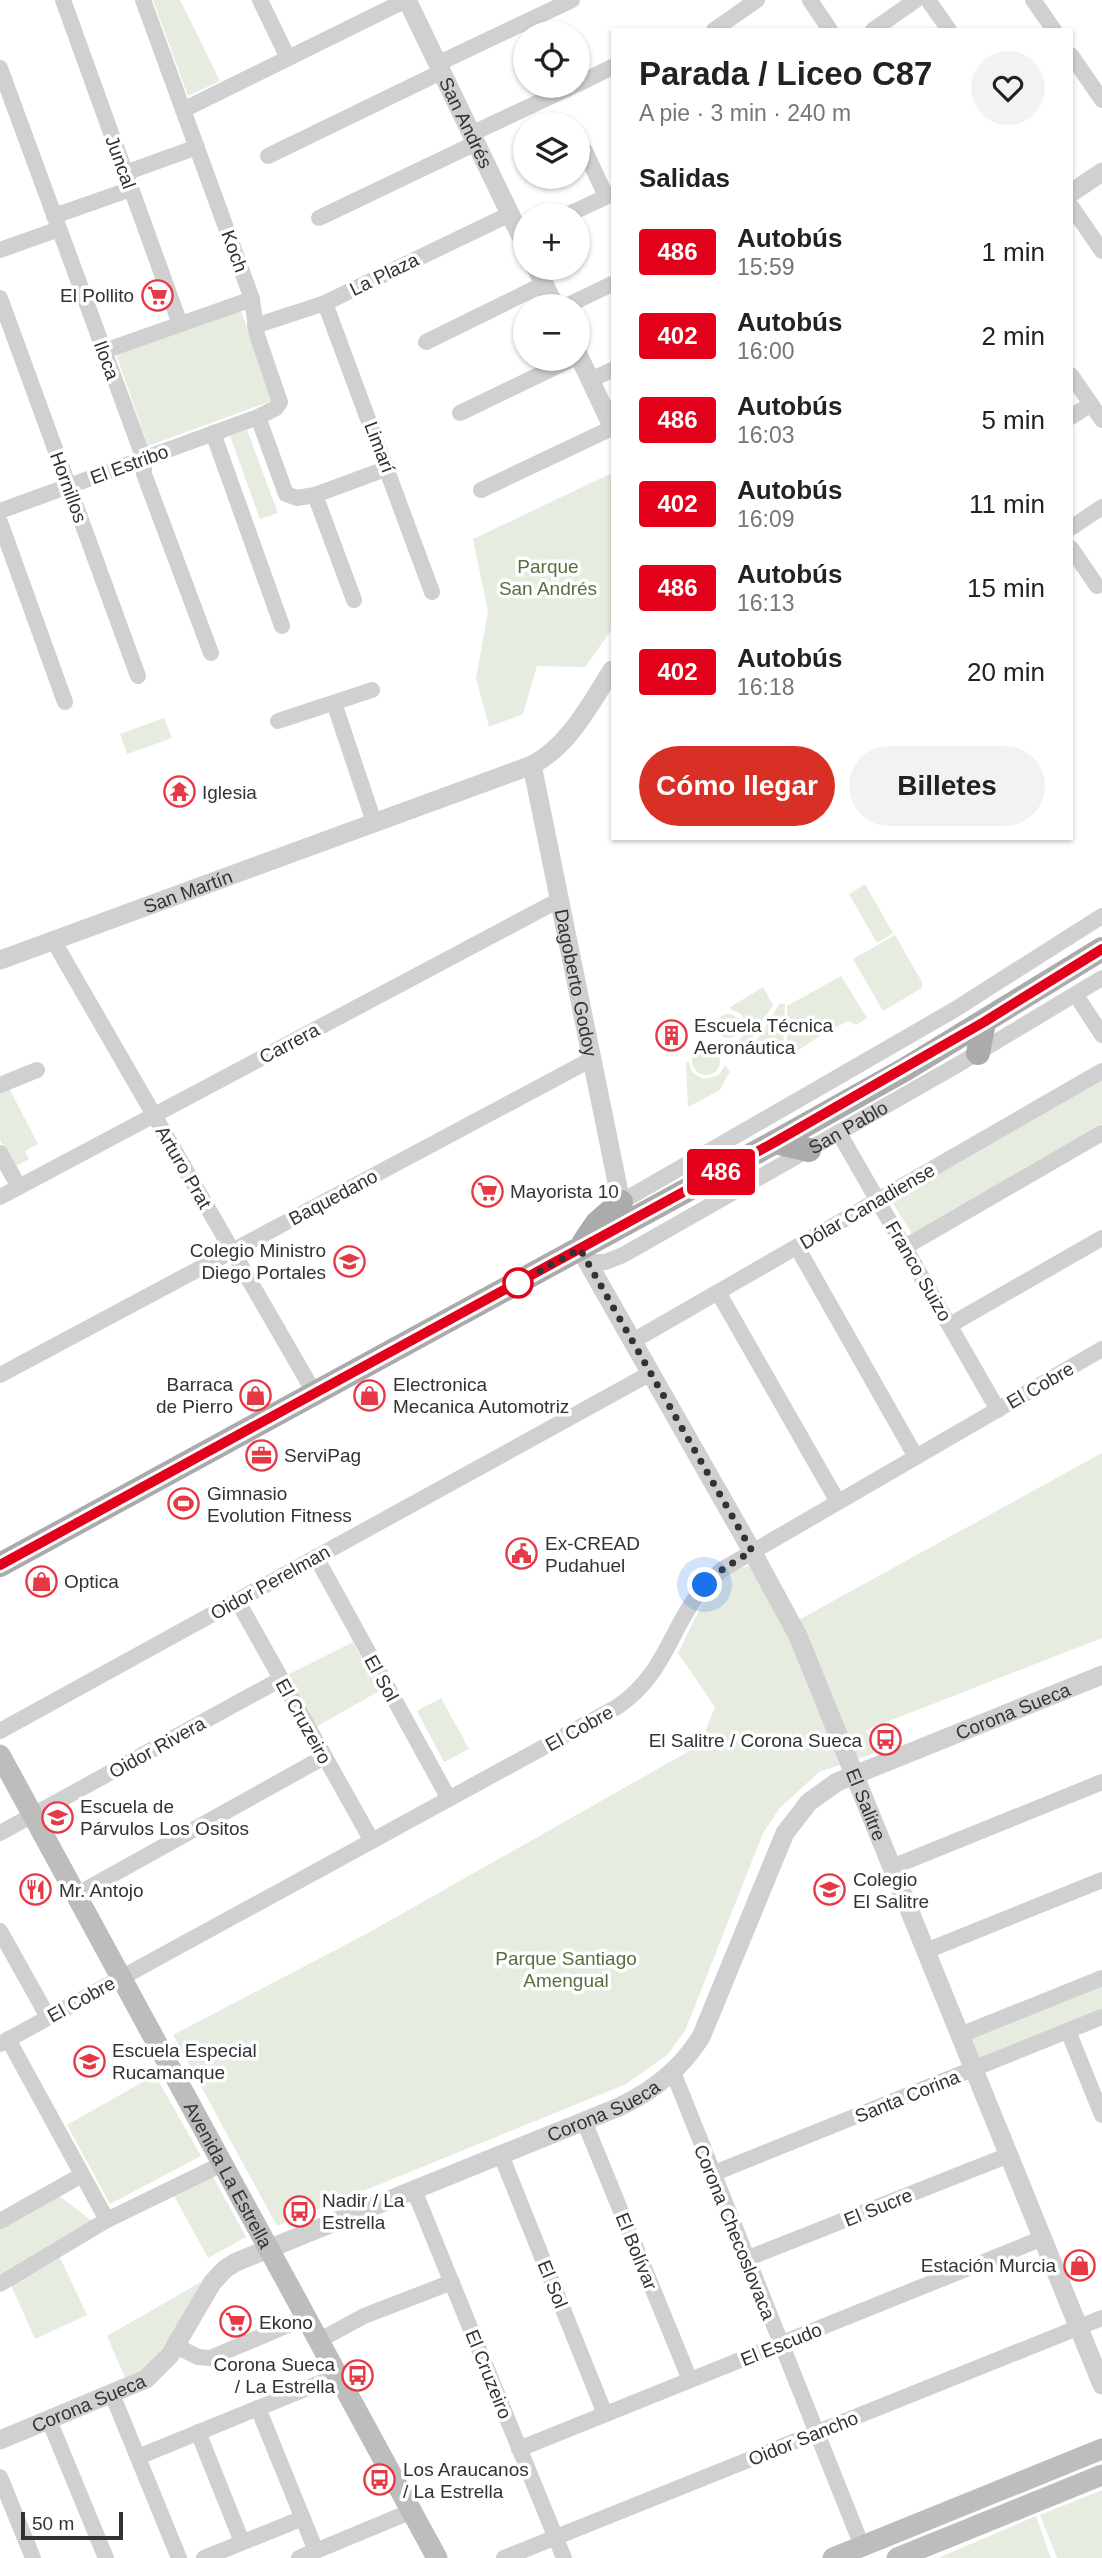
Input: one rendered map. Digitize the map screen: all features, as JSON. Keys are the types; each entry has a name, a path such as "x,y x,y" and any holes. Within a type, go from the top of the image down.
{"main road":[{"name":"San Pablo","path":"0,1564 315,1394 584,1256 984,1022 1102,949"},
{"path":"978,1053 984,1022"},
{"path":"775,1142 809,1150"},
{"path":"584,1256 597,1223 621,1202"},
{"name":"Avenida La Estrella","path":"0,1755 437,2558"},
{"path":"833,2558 1102,2449"},
{"path":"897,2558 1102,2475"}],"street":[{"name":"Juncal","path":"63,0 180,324"},
{"name":"Koch","path":"143,0 252,299 255,326 280,402 276,408 258,417"},
{"path":"260,0 288,58"},
{"path":"183,110 406,0"},
{"name":"San Andrés","path":"406,0 513,219"},
{"path":"268,156 572,0"},
{"path":"717,28 757,0"},
{"path":"810,0 829,28"},
{"path":"876,28 916,0"},
{"path":"928,0 948,28"},
{"path":"1033,0 1053,28"},
{"path":"1073,58 1102,100"},
{"path":"590,78 611,67"},
{"name":"Iloca","path":"0,68 144,459 144,474 211,653"},
{"path":"319,218 550,98"},
{"path":"125,173 197,147"},
{"path":"590,160 610,195 590,204"},
{"path":"1073,192 1102,172"},
{"path":"0,250 131,189"},
{"path":"1073,209 1102,251"},
{"name":"La Plaza","path":"255,326 324,303 510,214"},
{"path":"426,342 533,280"},
{"path":"590,295 611,284"},
{"name":"Hornillos","path":"0,298 138,676"},
{"path":"104,351 252,299"},
{"name":"Limarí","path":"324,303 388,468 432,592"},
{"path":"590,380 611,370"},
{"path":"460,413 547,371"},
{"path":"586,371 611,425"},
{"path":"1073,378 1102,420"},
{"path":"1073,416 1091,404"},
{"path":"258,417 286,494 297,498 315,495 388,468"},
{"name":"El Estribo","path":"0,511 258,417"},
{"path":"481,490 611,427"},
{"path":"214,433 282,626"},
{"path":"315,495 354,600"},
{"path":"1073,527 1102,507"},
{"path":"0,522 65,702"},
{"path":"1073,551 1097,586"},
{"name":"San Martín","path":"0,960 532,765 553,750 572,729 611,671"},
{"path":"278,721 372,690"},
{"path":"334,703 374,822"},
{"name":"Dagoberto Godoy","path":"532,765 621,1202"},
{"name":"Carrera","path":"0,1198 559,900"},
{"path":"621,1202 954,1010 1102,916"},
{"name":"Arturo Prat","path":"53,940 315,1394"},
{"name":"San Pablo","path":"584,1256 597,1264 617,1258 978,1053 1102,978"},
{"path":"1076,995 1102,1035"},
{"name":"Baquedano","path":"0,1375 592,1059"},
{"path":"0,1085 37,1070"},
{"name":"Dólar Canadiense","path":"633,1341 1102,1071"},
{"name":"Franco Suizo","path":"839,1133 998,1410"},
{"path":"905,1247 1102,1133"},
{"path":"0,1153 19,1187"},
{"path":"950,1325 1102,1238"},
{"path":"797,1247 916,1457"},
{"name":"El Salitre","path":"584,1256 798,1636 1102,2385"},
{"path":"718,1292 838,1502"},
{"name":"El Cobre","path":"4,2042 628,1700 659,1666 697,1593 723,1569 1102,1349"},
{"name":"Oidor Perelman","path":"0,1731 651,1373"},
{"name":"El Sol","path":"316,1557 449,1799"},
{"name":"El Cruzeiro","path":"237,1600 372,1841"},
{"name":"Corona Sueca","path":"0,2440 146,2379 176,2346 218,2275 236,2262 634,2100 673,2072 701,2038 785,1833 808,1802 837,1782 1102,1675"},
{"name":"Oidor Rivera","path":"0,1833 281,1679"},
{"path":"76,1895 324,1757"},
{"path":"892,1867 1102,1782"},
{"path":"926,1951 1102,1880"},
{"path":"0,1931 48,2017"},
{"path":"960,2035 1102,1978"},
{"name":"Santa Corina","path":"712,2174 1102,2017"},
{"path":"1068,2031 1102,2115"},
{"path":"4,2042 107,2220"},
{"name":"Corona Checoslovaca","path":"673,2072 862,2546"},
{"name":"El Bolívar","path":"584,2122 690,2380"},
{"name":"El Sol","path":"501,2155 606,2414"},
{"name":"El Sucre","path":"746,2259 1009,2155"},
{"path":"0,2284 107,2220 222,2164"},
{"path":"0,2221 82,2175"},
{"name":"El Cruzeiro","path":"415,2190 564,2558"},
{"name":"El Escudo","path":"519,2449 1042,2238"},
{"path":"318,2341 375,2312 452,2281"},
{"path":"176,2346 198,2357 210,2358 305,2318"},
{"name":"Oidor Sancho","path":"505,2558 1102,2318"},
{"path":"138,2457 337,2376"},
{"path":"112,2394 179,2558"},
{"path":"258,2408 316,2551"},
{"path":"49,2420 106,2558"},
{"path":"198,2432 242,2542"},
{"path":"0,2477 6,2512 33,2558"},
{"path":"299,2558 412,2511"},
{"path":"204,2558 303,2518"},
{"path":"338,2542 345,2558"}],"green space":[{"path":"153,0 180,0 220,81 188,96"},
{"path":"241,311 274,400 148,446 116,354"},
{"path":"247,430 278,513 260,519 230,436"},
{"name":"Parque San Andrés","path":"611,473 611,630 585,667 537,666 523,714 489,727 476,678 488,612 473,539"},
{"path":"164,718 172,738 127,754 120,734"},
{"path":"865,884 893,933 877,943 849,894"},
{"path":"895,935 922,982 922,988 883,1011 853,959"},
{"path":"841,976 867,1018 856,1025 849,1021 827,1031 790,1056 787,1047 787,1006"},
{"path":"763,987 773,1005 749,1043 739,1041 744,1031 744,1021 741,1014 729,1008"},
{"path":"780,1003 785,1005 783,1052 754,1045"},
{"path":"728,1014 737,1017 740,1026 737,1035 728,1038 719,1035 716,1026 719,1017"},
{"path":"706,1047 716,1051 720,1061 716,1071 706,1075 696,1071 692,1061 696,1051"},
{"path":"689,1062 692,1072 703,1079 719,1075 725,1065 730,1071 720,1090 688,1107 686,1063"},
{"path":"1102,1075 1102,1124 913,1236 891,1200"},
{"path":"9,1088 38,1144 25,1151 29,1159 14,1167 0,1140 0,1093"},
{"name":"Parque Santiago Amengual","path":"1102,1453 1102,1638 866,1730 875,1753 819,1772 779,1809 763,1833 685,2031 667,2055 626,2084 277,2226 173,2035 368,1933 691,1750 703,1737 715,1707 678,1653 706,1596 728,1573 750,1565 784,1628"},
{"path":"353,1642 379,1691 316,1727 289,1674"},
{"path":"441,1698 469,1749 444,1762 417,1711"},
{"path":"1102,1984 1102,2011 976,2062 966,2038"},
{"path":"155,2075 201,2156 110,2204 67,2125"},
{"path":"211,2173 246,2237 208,2258 173,2194"},
{"path":"58,2195 92,2221 0,2278 0,2227"},
{"path":"60,2258 87,2315 35,2339 11,2285"},
{"path":"201,2282 161,2350 139,2372 126,2380 107,2336"},
{"path":"1102,2490 1102,2558 1057,2558 1040,2515"},
{"path":"1036,2516 1051,2558 938,2558"}],"bus line":[{"name":"486","path":"0,1565 904,1070 1102,949"}],"place":[{"name":"El Pollito","path":"157,295"},
{"name":"Iglesia","path":"179,792"},
{"name":"Escuela Técnica Aeronáutica","path":"671,1036"},
{"name":"Mayorista 10","path":"487,1191"},
{"name":"Colegio Ministro Diego Portales","path":"349,1261"},
{"name":"Barraca de Pierro","path":"256,1395"},
{"name":"Electronica Mecanica Automotriz","path":"370,1395"},
{"name":"ServiPag","path":"261,1455"},
{"name":"Gimnasio Evolution Fitness","path":"184,1504"},
{"name":"Ex-CREAD Pudahuel","path":"522,1554"},
{"name":"Optica","path":"41,1581"},
{"name":"El Salitre / Corona Sueca","path":"885,1740"},
{"name":"Escuela de Párvulos Los Ositos","path":"57,1817"},
{"name":"Mr. Antojo","path":"36,1890"},
{"name":"Colegio El Salitre","path":"830,1890"},
{"name":"Escuela Especial Rucamanque","path":"89,2061"},
{"name":"Nadir / La Estrella","path":"299,2211"},
{"name":"Estación Murcia","path":"1079,2265"},
{"name":"Ekono","path":"236,2322"},
{"name":"Corona Sueca / La Estrella","path":"358,2375"},
{"name":"Los Araucanos / La Estrella","path":"380,2480"}],"route":[{"path":"518,1283 580,1249 752,1551 723,1569 705,1585"}]}
